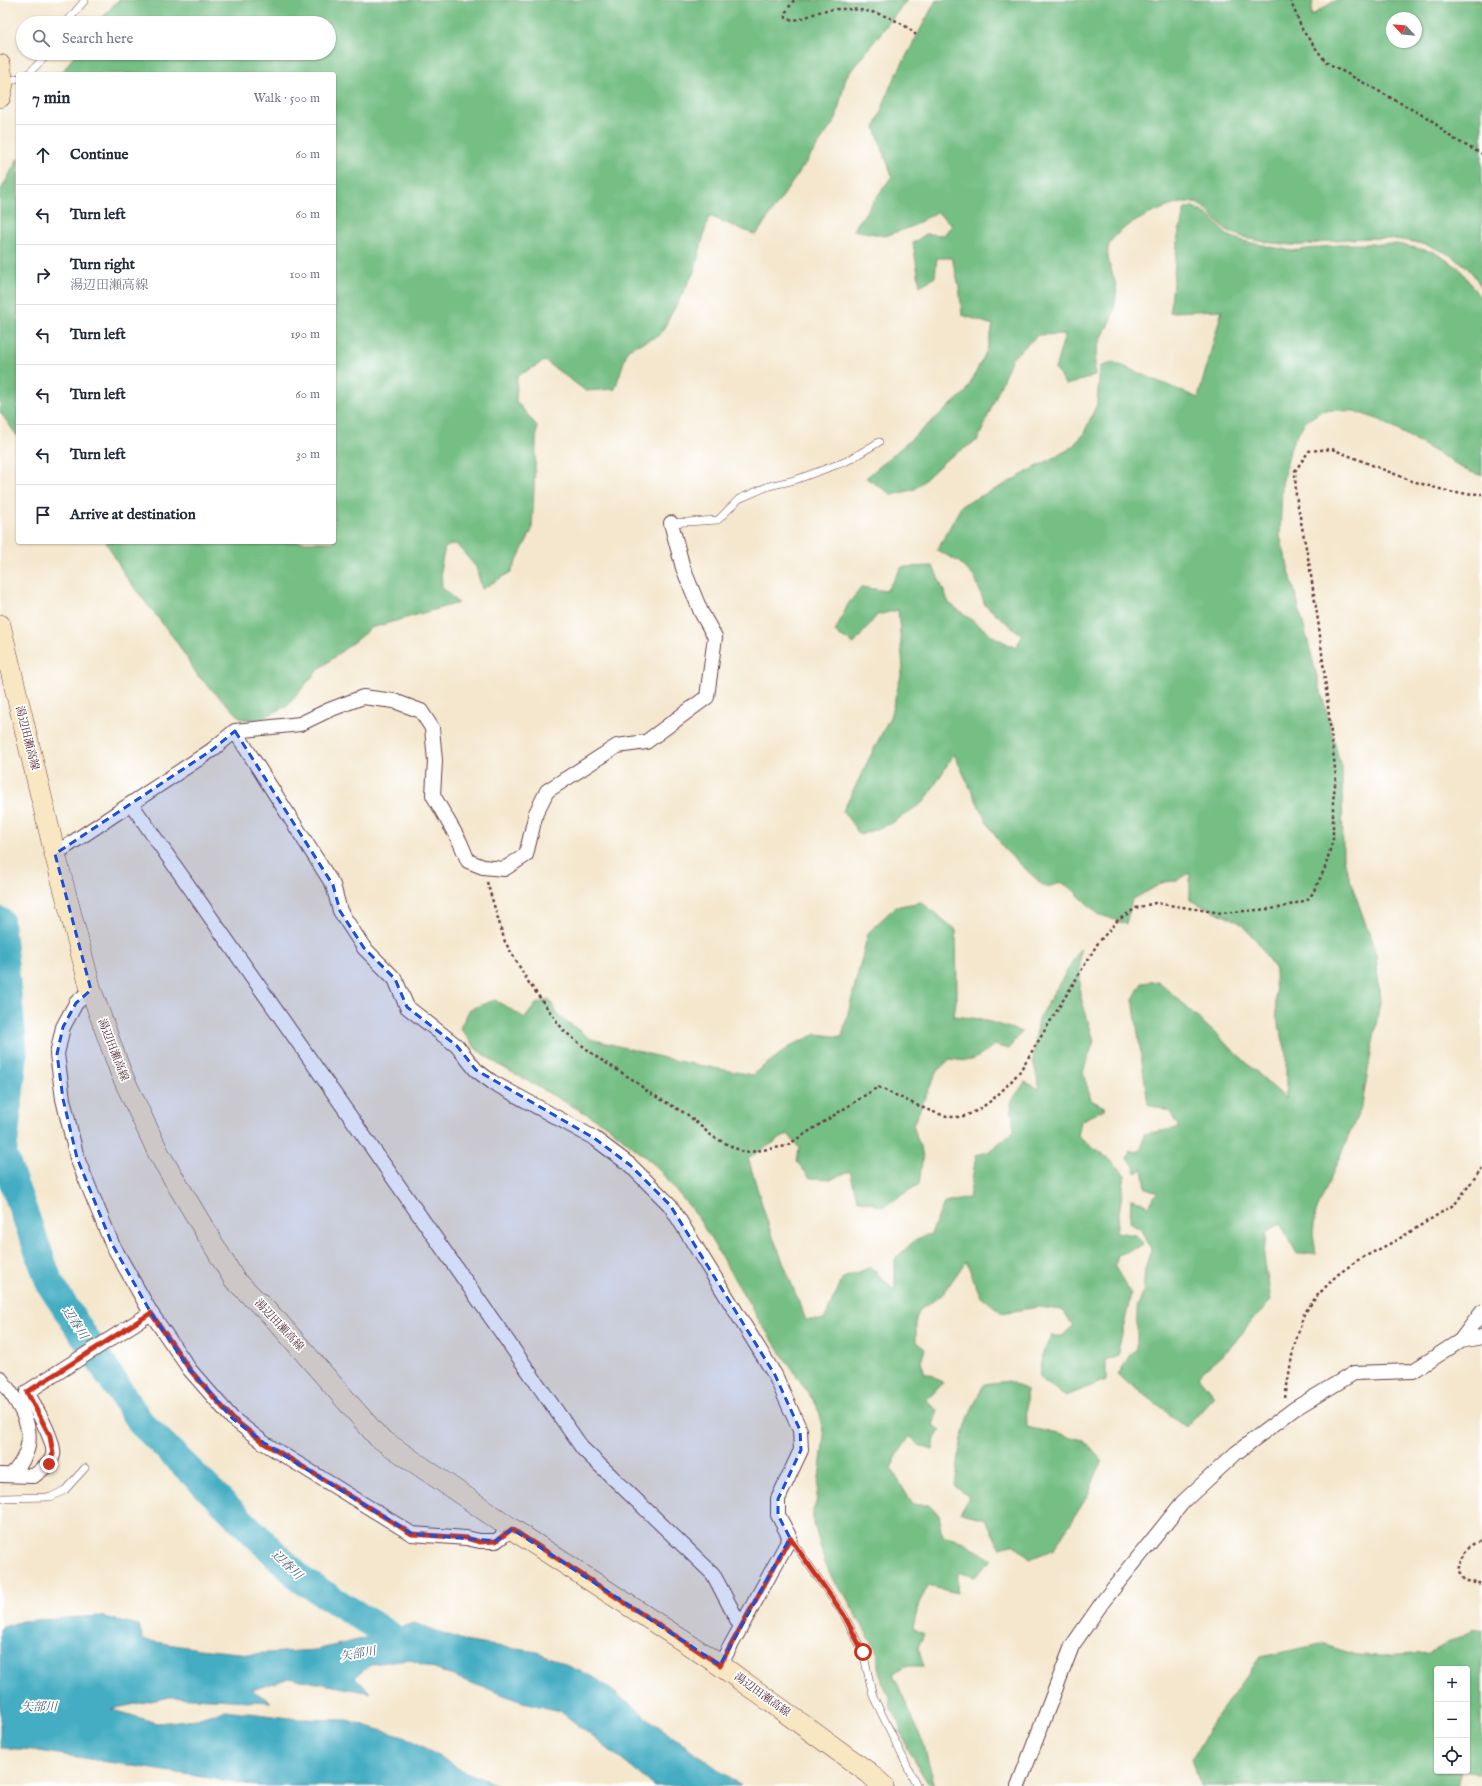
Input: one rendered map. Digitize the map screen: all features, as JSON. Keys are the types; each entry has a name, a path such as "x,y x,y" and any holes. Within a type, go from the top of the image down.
{"main road":[{"name":"湯辺田瀬高線","path":"0,625 55,854 91,990 121,1073 159,1154 234,1279 277,1321 378,1437 512,1529 720,1665 869,1773 883,1786"}],"street":[{"path":"55,854 132,805 212,750 235,730 300,724 329,710 362,698 394,701 421,711 432,728 435,761 433,795 460,842 468,861 483,867 504,869 526,855 536,813 547,791 617,746 646,742 707,696 715,637 701,612 683,568 671,523"},
{"path":"235,730 333,885 340,911 364,948 395,979 408,1007 457,1046 476,1070 492,1082 594,1138 630,1165 670,1205 775,1375 800,1430 801,1450 778,1499 778,1515 790,1538 720,1665"},
{"path":"132,805 583,1449 713,1574 741,1627"},
{"path":"91,990 76,1004 63,1027 57,1054 63,1099 77,1158 112,1244 146,1316 232,1418 264,1443 412,1534 466,1538 480,1542 496,1541 512,1529"},
{"path":"1018,1786 1072,1646 1104,1600 1183,1502 1236,1453 1294,1409 1354,1373 1413,1371 1460,1341 1482,1312"},
{"path":"6,1475 34,1476 49,1464 53,1454 50,1436 27,1392 43,1380 146,1316"},
{"path":"1460,1341 1482,1337"},
{"path":"0,1378 20,1405 28,1422 28,1449 21,1465 6,1475"}],"lane":[{"path":"72,16 85,0"},
{"path":"30,72 42,60"},
{"path":"671,523 718,520 739,499 769,486 795,480 847,461 879,442"},
{"path":"0,1498 51,1497 65,1490 85,1468"},
{"path":"790,1538 844,1615 863,1652 873,1696 917,1786"}],"path":[{"path":"794,0 786,12 786,18 792,21 826,10 856,9 880,14 907,26 916,34"},
{"path":"1290,0 1303,32 1326,62 1431,120 1452,138 1482,154"},
{"path":"483,867 505,942 529,983 564,1031 598,1058 635,1081 648,1092 688,1115 713,1137 745,1152 786,1146 878,1087 940,1114 957,1118 978,1110 1008,1085 1020,1071 1098,943 1117,921 1136,908 1155,903 1222,913 1280,908 1306,900 1313,893 1325,868 1333,839 1333,801 1336,777 1319,627 1309,563 1296,496 1295,471 1309,451 1332,449 1412,481 1454,493 1482,494"},
{"path":"1294,1409 1285,1398 1293,1350 1304,1314 1316,1297 1337,1275 1358,1260 1397,1240 1454,1204 1482,1168"},
{"path":"1482,1541 1469,1546 1461,1556 1457,1570 1463,1579 1482,1584"}],"highlighted area":[{"path":"235,731 333,885 340,911 364,948 395,979 407,1007 457,1046 476,1070 594,1138 630,1165 670,1205 775,1375 800,1430 801,1450 778,1499 778,1515 790,1538 720,1665 512,1529 496,1541 412,1534 264,1443 232,1418 190,1370 151,1313 112,1244 77,1158 63,1099 57,1054 63,1027 76,1003 91,990 55,854 212,750"}],"green space":[{"path":"118,0 907,0 846,77 836,119 756,235 709,216 694,272 660,335 628,349 615,389 586,391 545,361 517,376 516,401 537,426 532,530 511,572 482,589 476,567 456,544 445,547 441,566 442,587 458,603 371,628 318,670 287,706 259,720 242,719 198,676 176,641 126,577 107,544 336,544 336,72 62,72 71,60 336,60 336,16 104,16"},
{"path":"936,0 1313,0 1311,16 1336,0 1482,0 1482,289 1471,272 1456,259 1438,249 1418,243 1377,238 1337,240 1302,245 1267,242 1234,234 1222,227 1201,205 1189,202 1169,206 1142,218 1119,232 1112,240 1108,248 1109,263 1116,286 1116,298 1113,314 1097,351 1095,376 1066,385 1055,369 1065,334 1038,335 1012,358 978,440 947,459 915,489 893,495 866,478 966,392 987,350 993,325 962,315 959,286 952,258 937,258 935,277 920,286 913,243 926,234 944,235 952,225 937,212 911,227 885,236 853,230 892,176 875,128 890,87"},
{"path":"16,162 16,434 0,412 0,192"},
{"path":"1193,207 1208,215 1227,235 1243,241 1291,251 1346,244 1397,244 1434,252 1459,268 1482,300 1482,475 1470,472 1380,420 1354,411 1323,410 1305,422 1292,443 1282,484 1280,536 1342,771 1343,859 1376,954 1380,1002 1362,1105 1316,1212 1313,1233 1316,1254 1297,1254 1280,1223 1266,1232 1264,1256 1271,1301 1256,1316 1230,1348 1198,1376 1214,1396 1186,1427 1118,1375 1130,1355 1137,1348 1137,1308 1143,1292 1145,1269 1151,1249 1141,1229 1130,1222 1131,1198 1149,1206 1157,1192 1146,1188 1143,1169 1136,1173 1133,1164 1127,1159 1130,1150 1137,1152 1142,1146 1144,1134 1179,1128 1170,1112 1148,1104 1133,999 1142,983 1158,981 1286,1099 1286,1052 1276,1014 1275,970 1257,941 1240,923 1190,900 1190,873 1176,881 1164,882 1132,900 1126,924 1098,914 1072,889 1061,882 1046,888 1005,850 985,819 954,754 925,801 892,823 860,835 843,811 890,717 903,668 898,610 877,615 854,644 835,632 848,604 862,587 886,591 902,567 933,566 949,603 996,638 1016,648 1022,635 985,605 975,578 959,562 937,550 962,505 1000,487 1071,448 1083,435 1097,404 1100,367 1113,362 1198,398 1222,310 1170,312 1178,236 1185,208"},
{"path":"921,902 956,930 957,994 954,1016 981,1019 1022,1032 1008,1049 994,1045 974,1059 964,1061 950,1059 937,1071 913,1125 923,1156 919,1184 883,1207 857,1199 850,1171 832,1179 810,1178 797,1162 799,1148 788,1134 748,1158 769,1227 806,1320 824,1320 843,1278 871,1267 895,1291 895,1259 916,1239 931,1234 944,1203 969,1198 976,1155 988,1152 1014,1131 1011,1102 1025,1082 1040,1089 1033,1061 1038,1019 1080,949 1080,994 1094,1041 1083,1072 1091,1100 1106,1108 1081,1121 1078,1136 1113,1162 1125,1175 1116,1232 1136,1235 1144,1245 1118,1255 1115,1267 1131,1294 1117,1356 1106,1361 1106,1380 1066,1396 1039,1378 1042,1355 1051,1336 1062,1336 1073,1326 1062,1310 1038,1307 1002,1313 980,1295 966,1261 943,1294 920,1310 916,1319 916,1342 925,1349 921,1362 925,1373 934,1376 943,1383 927,1400 938,1411 933,1425 941,1430 935,1438 933,1450 920,1446 910,1436 891,1468 913,1505 930,1505 939,1515 943,1536 964,1542 992,1560 975,1577 958,1572 957,1593 928,1586 919,1603 913,1628 924,1634 918,1647 924,1666 904,1666 893,1674 923,1742 935,1786 926,1780 907,1749 896,1716 891,1709 890,1697 885,1691 878,1667 878,1654 845,1595 835,1584 825,1563 813,1520 813,1510 816,1503 824,1436 817,1406 760,1322 697,1216 656,1166 608,1126 499,1065 476,1049 460,1028 470,1009 495,1000 525,1018 536,1004 549,999 558,1015 591,1039 672,1060 752,1075 792,1045 817,1034 842,1037 868,933 895,907"},
{"path":"1009,1381 1026,1390 1027,1427 1084,1440 1102,1460 1087,1497 1054,1549 1030,1559 1013,1544 999,1547 986,1519 960,1513 969,1497 955,1486 961,1442 969,1415 984,1384"},
{"path":"1482,1628 1482,1776 1470,1771 1470,1666 1434,1666 1434,1774 1461,1774 1458,1786 1200,1786 1192,1758 1216,1718 1260,1657 1321,1644 1357,1655 1382,1656 1430,1653 1472,1629"}],"water":[{"name":"矢部川","path":"99,1616 139,1625 143,1640 199,1649 250,1654 315,1650 371,1637 414,1623 469,1642 538,1652 597,1679 650,1720 741,1786 653,1786 560,1711 522,1702 408,1659 372,1664 355,1677 371,1693 290,1678 252,1690 271,1702 171,1697 111,1709 157,1723 197,1719 225,1710 298,1719 347,1720 410,1739 461,1770 500,1786 259,1786 33,1750 0,1748 0,1628 22,1621"}],"waterway":[{"name":"辺春川","path":"0,921 14,1053 3,1154 50,1284 140,1422 302,1580 405,1645"}],"route":[{"path":"49,1464 53,1454 50,1436 27,1392 43,1380 151,1313 190,1370 232,1418 264,1443 412,1534 466,1538 480,1542 496,1541 512,1529 720,1665 790,1538 844,1615 863,1652"}]}
